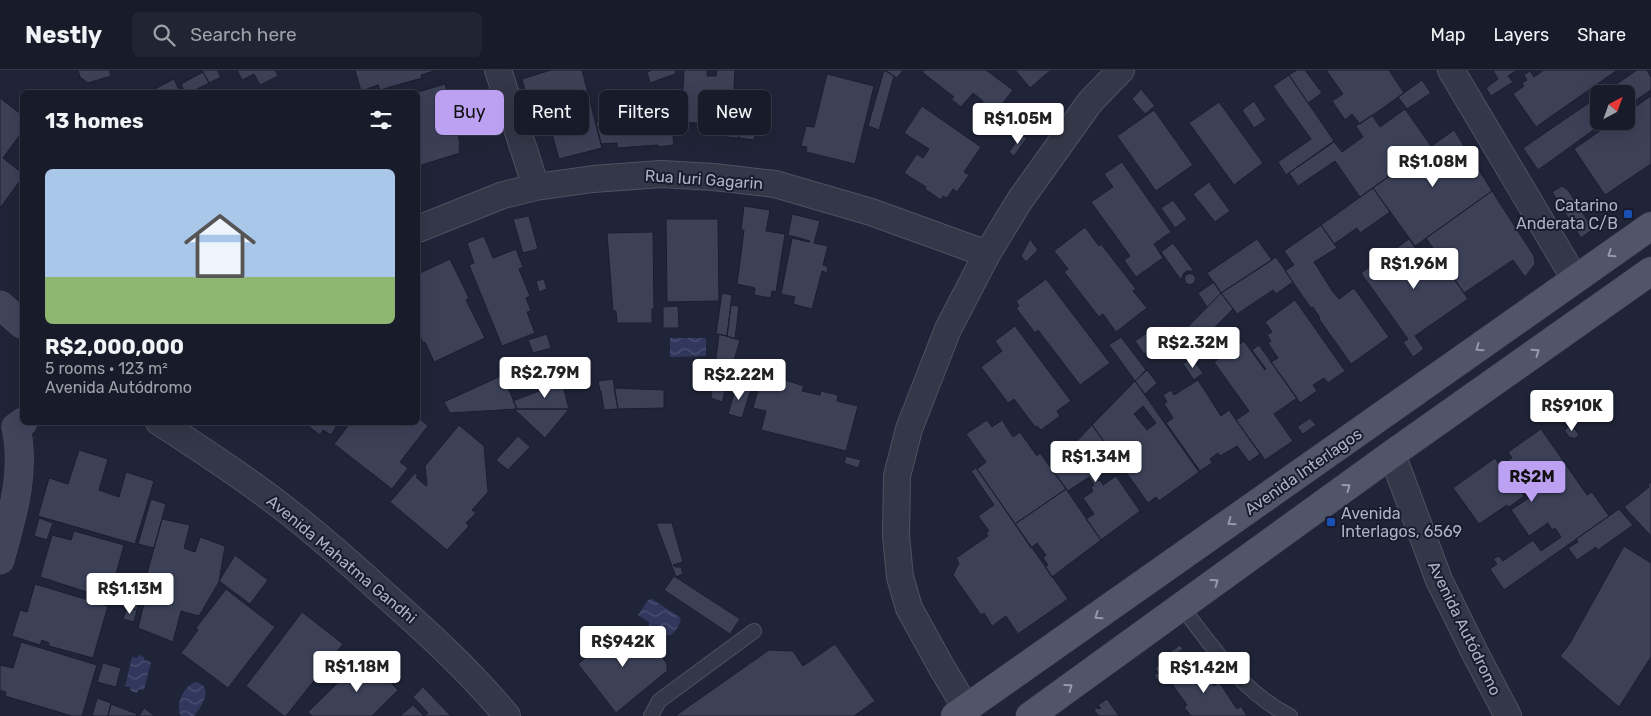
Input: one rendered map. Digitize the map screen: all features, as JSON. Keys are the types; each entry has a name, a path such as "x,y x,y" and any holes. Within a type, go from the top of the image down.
{"main road":[{"name":"Avenida Interlagos","path":"961,712 1651,226"},
{"path":"1030,716 1392,454 1651,271"}],"street":[{"path":"498,70 536,187"},
{"path":"961,712 942,668 909,608 900,577 896,536 897,476 909,428 948,329 987,254 1020,200 1090,102 1121,70"},
{"path":"1451,70 1576,280"},
{"name":"Rua Iuri Gagarin","path":"420,228 503,195 536,187 593,179 661,174 714,177 775,184 871,212 987,254"},
{"path":"0,306 20,322"},
{"name":"Avenida Mahatma Gandhi","path":"164,425 232,470 328,544 439,642 486,690 507,716"},
{"path":"0,560 16,500 20,445 13,428"},
{"name":"Avenida Autódromo","path":"1392,454 1440,580 1508,716"}],"lane":[{"path":"1181,606 1240,680 1260,697 1290,716"},
{"path":"651,716 659,701 754,631"}],"water":[{"path":"670,338 706,338 706,356 670,357"},
{"path":"652,599 681,618 677,629 669,636 658,629 652,631 649,628 649,622 638,615 648,600"},
{"path":"139,655 144,657 144,660 151,662 144,690 139,689 137,693 131,691 130,687 125,686 132,657 137,658"},
{"path":"195,682 201,684 206,692 203,702 194,716 181,716 179,707 181,697 187,688"}],"building":[{"path":"78,70 109,70 111,76 88,83 80,77"},
{"path":"202,70 217,70 221,77 209,83"},
{"path":"237,70 275,70 278,76 260,85 254,74 242,80"},
{"path":"355,70 437,70 421,75 422,78 380,90 378,85 361,90"},
{"path":"551,70 582,70 587,90 525,90 522,79"},
{"path":"650,70 676,70 675,74 650,83 647,72"},
{"path":"684,70 707,70 707,76 716,76 717,70 735,70 734,90 698,90 698,123 688,122 688,90 683,90"},
{"path":"884,70 894,76 879,130 868,126"},
{"path":"885,70 903,70 897,78"},
{"path":"924,70 986,70 1013,90 1003,103 1011,109 995,129 974,112 983,101 973,93 961,107 951,99 954,97 922,72"},
{"path":"1015,70 1051,70 1030,88"},
{"path":"1297,70 1305,70 1322,93 1308,103 1289,75"},
{"path":"1326,70 1389,70 1404,93 1360,124 1352,114 1345,120 1332,101 1343,94"},
{"path":"1493,70 1517,70 1508,76 1513,82 1491,96 1486,88 1498,79"},
{"path":"1544,70 1616,70 1596,85 1590,85 1590,89 1536,127 1513,94 1524,86 1522,83 1527,80 1524,75 1530,71 1534,77"},
{"path":"1637,70 1647,70 1651,77 1651,90 1635,101 1635,85 1615,85"},
{"path":"203,72 209,83 195,90 184,90 181,84"},
{"path":"827,74 874,86 855,164 806,152 807,147 801,146 806,126 814,127"},
{"path":"1289,75 1334,141 1286,175 1278,162 1311,139 1273,86"},
{"path":"174,79 179,90 153,90"},
{"path":"1422,80 1431,93 1407,109 1398,97"},
{"path":"445,84 447,90 435,90 435,135 458,135 460,153 420,165 420,91"},
{"path":"1141,89 1155,106 1145,114 1132,99"},
{"path":"1651,96 1651,164 1605,195 1574,149 1601,130 1635,130 1635,107"},
{"path":"589,97 602,148 559,159 552,135 589,135"},
{"path":"0,98 20,113 20,135 3,158 20,171 20,181 0,208"},
{"path":"1254,101 1266,120 1254,128 1242,110"},
{"path":"1219,102 1263,163 1234,185 1189,123"},
{"path":"1590,102 1590,130 1594,130 1538,170 1523,148"},
{"path":"922,106 981,147 964,172 969,175 957,192 953,189 947,198 943,196 941,200 925,189 926,187 904,173 917,154 923,158 929,149 904,133"},
{"path":"1405,109 1431,146 1360,197 1335,161 1298,186 1289,173 1334,142 1342,152 1363,137 1356,126 1372,115 1380,127"},
{"path":"1154,110 1193,165 1156,191 1117,136"},
{"path":"596,122 599,122 599,135 673,135 674,145 617,148 617,143 601,144"},
{"path":"1454,130 1492,191 1415,246 1373,188"},
{"path":"726,135 739,135 739,138 726,137"},
{"path":"740,135 755,135 754,140 739,138"},
{"path":"1021,135 1027,138 1014,156 1009,152"},
{"path":"1122,162 1171,232 1154,244 1163,258 1136,277 1124,260 1130,256 1091,202 1113,187 1104,174"},
{"path":"1209,182 1230,211 1215,222 1193,194"},
{"path":"1562,186 1568,190 1593,229 1581,238 1552,192"},
{"path":"1373,188 1390,212 1360,233 1357,228 1334,244 1321,225"},
{"path":"1492,191 1534,256 1535,264 1525,277 1513,260 1464,293 1426,238"},
{"path":"1173,200 1187,219 1175,228 1161,208"},
{"path":"744,206 770,210 766,231 785,234 776,292 772,291 771,298 754,295 755,288 737,284 744,230 741,230"},
{"path":"792,214 820,221 814,243 828,246 823,265 828,267 827,273 822,271 812,309 793,304 795,297 781,294 792,238 810,241 788,235"},
{"path":"529,216 538,249 523,253 513,219"},
{"path":"666,219 718,219 719,301 667,302"},
{"path":"1321,225 1337,248 1314,262 1339,299 1354,288 1389,337 1351,364 1319,319 1313,307 1311,308 1285,271 1294,265 1284,251"},
{"path":"1085,227 1099,246 1101,244 1136,289 1133,291 1147,308 1116,332 1103,314 1099,317 1064,272 1068,269 1054,251"},
{"path":"653,232 654,309 652,309 652,323 617,323 616,311 613,311 607,233"},
{"path":"484,236 493,258 516,249 523,267 519,269 530,296 526,298 531,311 527,312 535,333 502,346 469,265 474,263 467,243"},
{"path":"1030,239 1038,250 1026,262 1021,256"},
{"path":"1257,239 1272,260 1221,293 1207,273"},
{"path":"1409,239 1423,258 1434,250 1468,299 1415,336 1424,349 1413,357 1403,342 1408,339 1361,273"},
{"path":"1173,243 1194,271 1184,273 1181,280 1161,252"},
{"path":"1276,257 1293,282 1276,294 1273,290 1237,314 1221,293"},
{"path":"450,259 469,298 466,300 485,338 434,362 420,336 420,273"},
{"path":"1190,273 1196,279 1190,285 1184,279"},
{"path":"544,279 547,289 539,292 536,281"},
{"path":"1046,279 1110,363 1080,385 1038,330 1035,333 1016,308 1019,306 1016,301"},
{"path":"1214,282 1221,293 1207,307 1198,293"},
{"path":"722,293 732,295 727,336 716,334"},
{"path":"1221,293 1233,309 1189,353 1178,337"},
{"path":"1295,300 1345,371 1328,383 1324,378 1313,385 1317,391 1300,403 1271,362 1278,358 1268,343 1271,341 1267,335 1272,332 1265,322"},
{"path":"731,305 739,306 735,339 727,336"},
{"path":"678,306 679,328 663,328 663,307"},
{"path":"1159,325 1167,338 1144,354 1135,341"},
{"path":"1015,326 1071,401 1057,411 1060,416 1041,430 1037,426 1035,427 1014,399 1008,403 981,367 1002,351 995,341"},
{"path":"547,334 551,348 533,353 528,340"},
{"path":"719,334 740,340 722,402 711,398"},
{"path":"1121,337 1146,370 1135,381 1109,345"},
{"path":"1244,341 1265,370 1252,350 1259,345 1297,398 1274,414 1293,441 1265,460 1236,420 1249,411 1214,362"},
{"path":"1192,358 1203,373 1194,380 1183,364"},
{"path":"1147,370 1157,383 1145,394 1135,381"},
{"path":"766,374 804,386 802,391 820,395 821,391 838,395 837,401 858,406 846,451 761,430 766,411 753,408 759,386 766,388 767,383 763,382"},
{"path":"503,375 517,409 450,413 444,402"},
{"path":"613,379 618,409 604,410 598,381"},
{"path":"1198,380 1221,416 1229,410 1260,454 1249,462 1237,446 1220,456 1218,453 1210,459 1212,463 1200,471 1166,423 1173,418 1164,404 1167,402 1163,395 1171,390 1174,395"},
{"path":"1135,381 1199,472 1159,501 1156,497 1148,503 1092,425","holes":["1143,406 1156,423 1147,430 1134,414"]},
{"path":"562,382 569,409 517,409 513,401"},
{"path":"737,384 751,389 742,418 728,414"},
{"path":"614,388 664,390 664,408 618,409"},
{"path":"514,409 569,409 545,438"},
{"path":"1310,418 1316,425 1303,434 1297,427"},
{"path":"420,419 428,426 400,462 408,468 392,489 334,444 349,425 420,425"},
{"path":"987,420 992,427 1002,420 1013,437 1020,432 1037,456 1040,453 1066,489 1015,524 977,469 986,462 966,434"},
{"path":"307,425 337,425 331,435 323,430 320,435"},
{"path":"459,425 484,446 488,492 472,510 476,513 466,523 469,526 447,550 390,502 415,473 418,475 416,477 426,486 425,466"},
{"path":"1092,425 1116,458 1093,474 1103,485 1116,476 1140,511 1101,540 1086,519 1094,514 1083,498 1093,491 1091,487 1094,485 1089,477 1068,491 1051,468"},
{"path":"1572,425 1579,435 1574,439 1570,438 1564,430"},
{"path":"1541,429 1587,495 1592,492 1609,516 1504,590 1490,569 1497,564 1493,559 1499,556 1503,561 1533,540 1541,551 1561,537 1555,528 1552,530 1548,523 1529,536 1511,510 1533,495 1518,473 1511,478 1524,496 1479,524 1453,488 1495,458 1500,466 1512,458 1508,452"},
{"path":"518,436 530,447 508,470 496,460"},
{"path":"79,450 108,459 99,490 119,497 126,472 154,481 135,544 38,516 49,478 68,484"},
{"path":"846,456 861,460 858,468 844,463"},
{"path":"976,468 1068,599 1018,634 1006,616 992,626 984,613 981,615 953,575 959,563 956,558 988,536 986,533 989,531 978,516 994,505 971,471"},
{"path":"1651,482 1651,536 1624,507 1649,487 1648,485"},
{"path":"1066,489 1101,540 1052,577 1045,567 1048,565 1043,558 1046,555 1037,543 1031,548 1015,524"},
{"path":"151,499 166,504 154,548 138,544"},
{"path":"1619,509 1633,525 1598,550 1596,547 1577,560 1568,548 1578,542 1576,539"},
{"path":"39,518 53,523 47,540 34,536"},
{"path":"162,519 190,525 184,548 195,552 200,537 225,546 219,582 199,616 181,611 173,642 138,628 144,604 139,603"},
{"path":"656,523 672,523 683,562 673,565 681,567 683,574 676,577"},
{"path":"74,531 124,545 113,585 126,589 131,576 145,580 137,610 40,577 52,535 71,540"},
{"path":"1624,546 1651,563 1651,657 1619,707 1560,656 1570,643"},
{"path":"235,555 268,580 250,604 219,581"},
{"path":"674,576 740,619 730,634 664,590"},
{"path":"35,584 108,606 93,658 49,646 49,643 42,640 40,645 12,636 20,610 27,612"},
{"path":"226,589 275,627 228,688 181,653 198,630 196,628"},
{"path":"127,607 137,610 134,622 123,619"},
{"path":"302,612 343,644 286,716 284,716 246,686"},
{"path":"630,625 655,657 662,657 667,664 667,671 616,713 578,664 624,627 625,629"},
{"path":"21,642 97,665 82,716 72,716 5,696 6,692 0,690 0,665 13,668"},
{"path":"835,644 875,701 854,716 675,716 769,650 793,651 803,666"},
{"path":"1180,645 1183,649 1171,658 1178,668 1158,680 1154,675 1158,673 1155,668 1170,658 1167,654"},
{"path":"365,656 398,690 372,716 312,716 308,712"},
{"path":"1197,661 1214,686 1219,682 1237,709 1241,706 1247,716 1191,716 1184,707 1187,705 1169,680"},
{"path":"103,663 121,668 116,687 97,682"},
{"path":"423,687 451,716 424,716 428,713 413,697"},
{"path":"97,698 111,703 108,716 92,716"},
{"path":"1107,699 1119,716 1099,716 1094,710 1098,707 1098,709 1101,708 1098,705"},
{"path":"111,704 137,714 136,716 108,716"},
{"path":"413,705 424,716 400,716"},
{"path":"144,708 155,716 139,716"}],"place":[{"name":"Catarino Anderata C/B","path":"1628,214"},
{"name":"Avenida Interlagos, 6569","path":"1331,522"}]}
